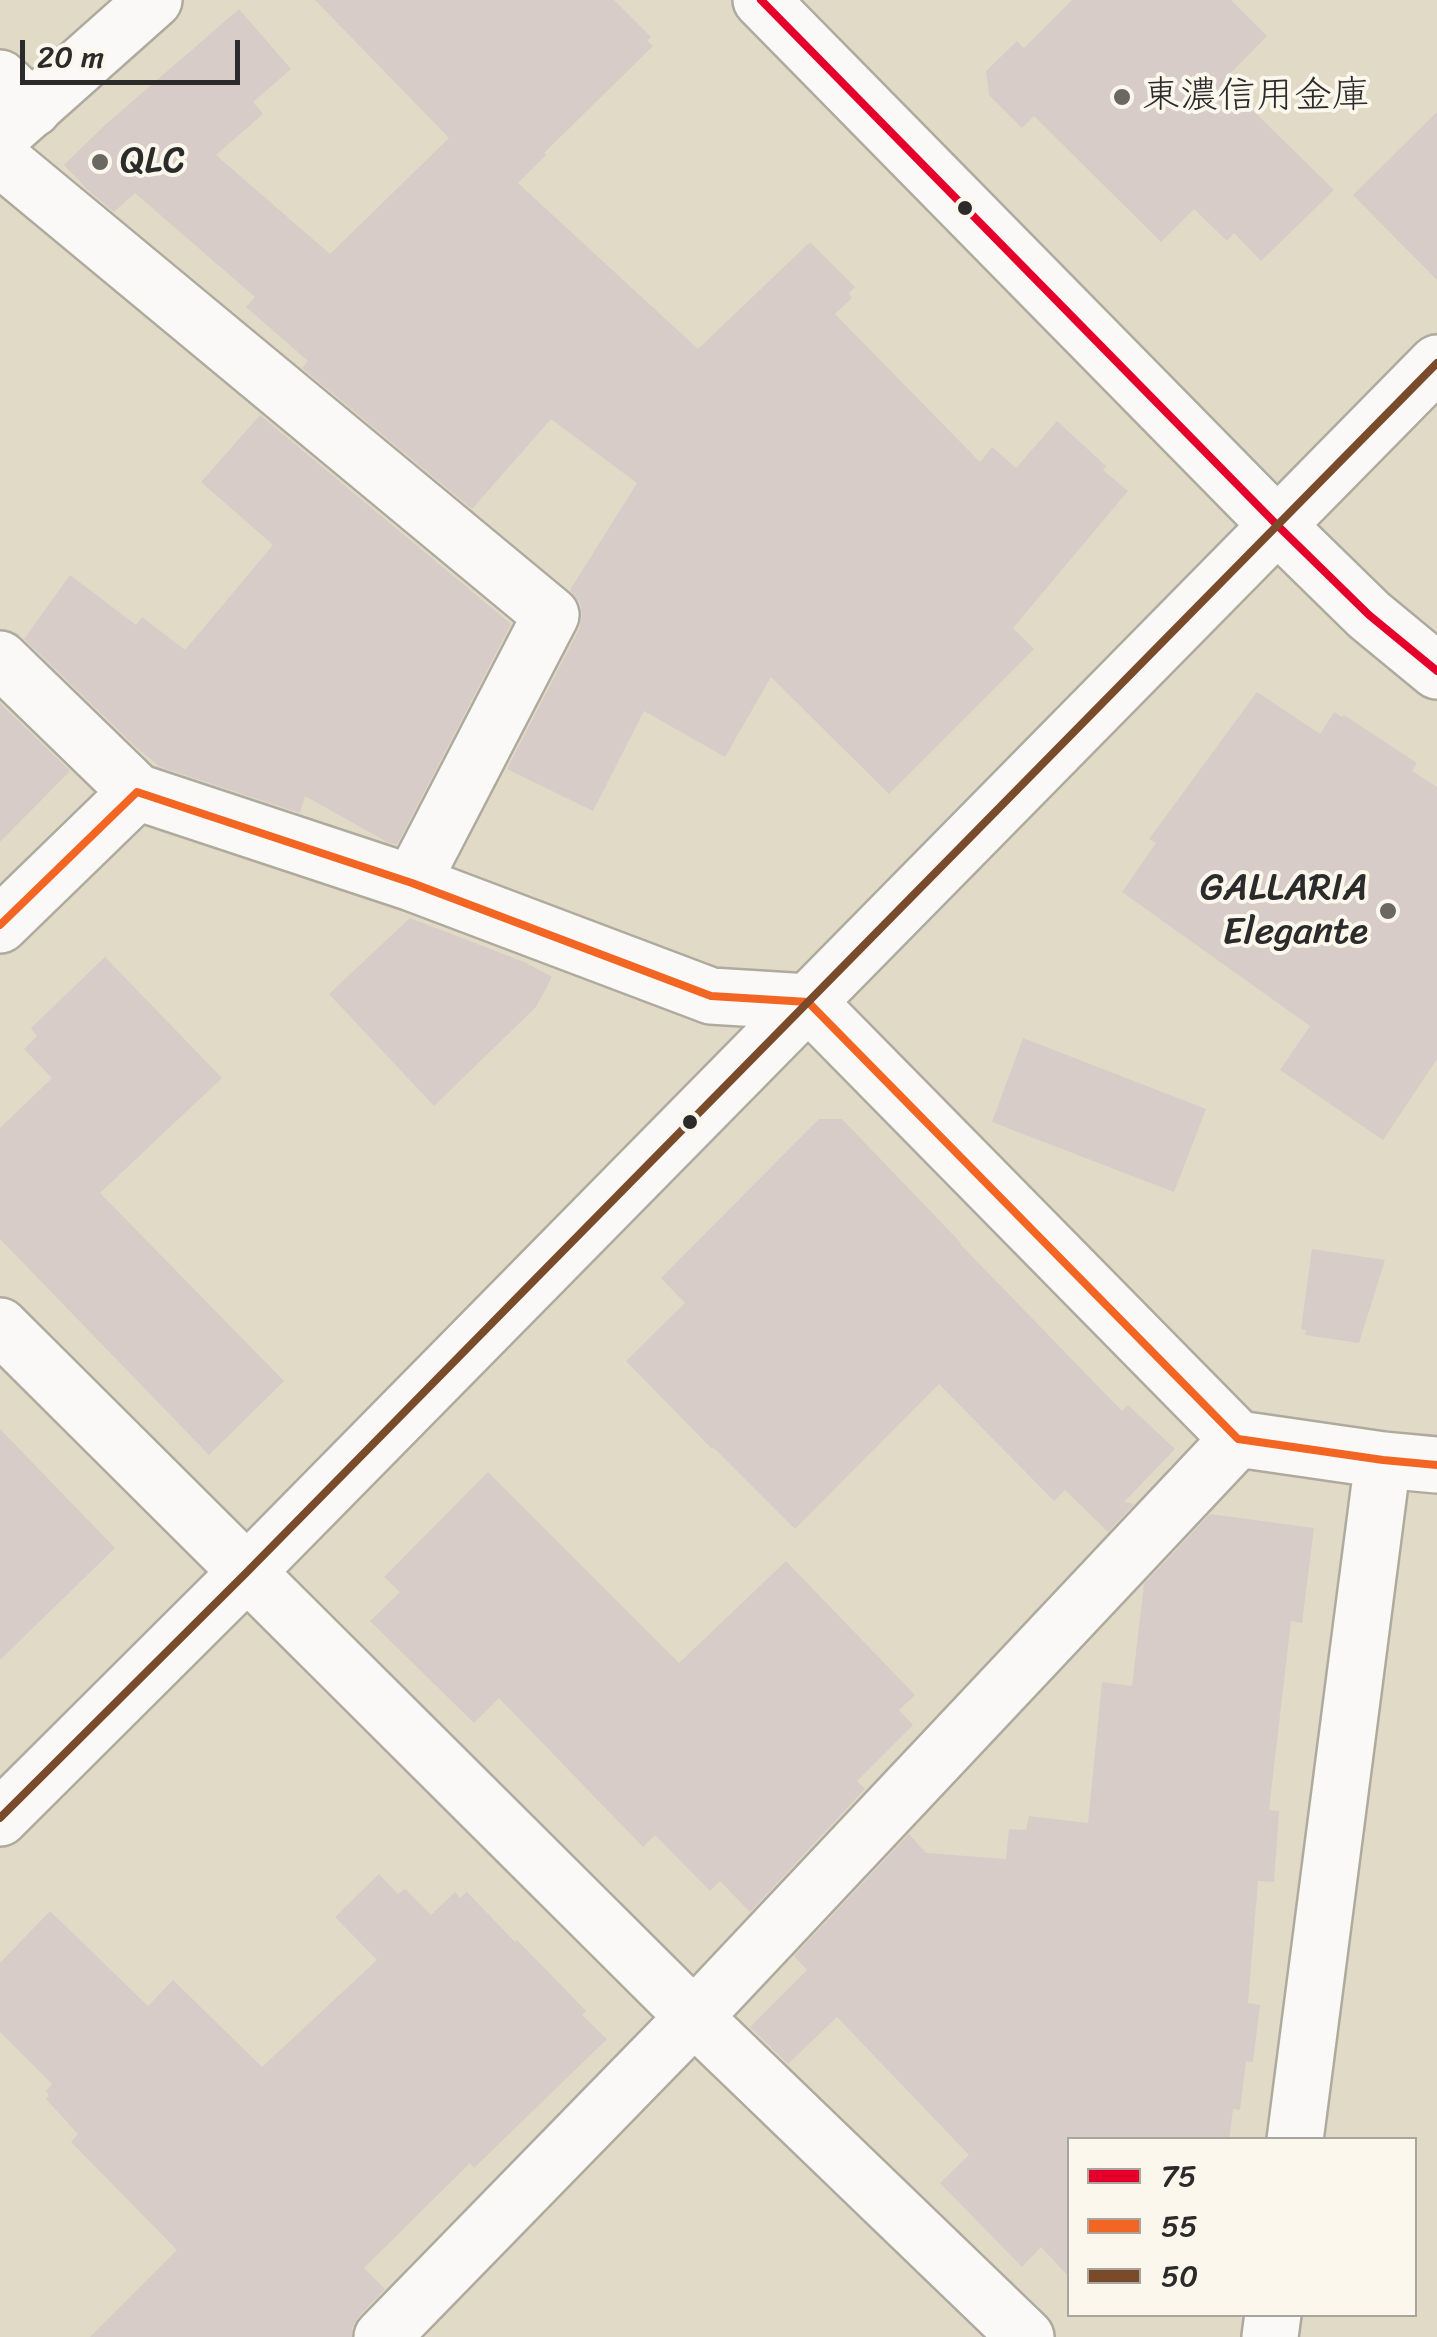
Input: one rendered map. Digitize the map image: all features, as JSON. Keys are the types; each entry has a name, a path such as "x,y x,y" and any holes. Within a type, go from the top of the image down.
{"street":[{"path":"11,108 154,0"},
{"path":"761,0 1278,526 1369,614 1437,672"},
{"path":"0,158 551,615 412,883"},
{"path":"0,1818 1437,362"},
{"path":"0,659 137,792 412,883 711,996 808,1002 1238,1439 1437,1465"},
{"path":"0,925 137,792"},
{"path":"0,1326 694,2017 1026,2337"},
{"path":"382,2337 694,2017 1238,1439"},
{"path":"1295,2137 1383,1460"}],"building":[{"path":"315,0 614,0 651,37 647,41 653,46 518,183 698,349 810,242 855,287 849,293 852,298 835,314 980,462 992,447 1016,468 1057,421 1128,491 1013,628 1034,649 889,794 771,677 725,757 644,711 593,811 507,769 579,629 580,603 570,590 637,483 551,419 472,509 302,368 308,361 246,307 255,297 135,193 114,212 64,165 239,9 291,69 253,102 263,114 216,155 330,254 449,138"},
{"path":"1072,0 1231,0 1267,36 1223,81 1334,190 1261,261 1234,233 1227,241 1194,209 1161,242 1034,116 1022,128 989,95 986,71 1017,41 1024,48"},
{"path":"1437,112 1437,280 1353,195"},
{"path":"260,415 511,624 397,845 305,796 300,813 160,767 24,639 70,575 136,625 142,617 185,650 273,545 201,482"},
{"path":"1257,692 1320,734 1334,712 1344,715 1417,763 1412,771 1437,787 1437,1059 1383,1140 1280,1070 1310,1026 1122,892 1156,843 1149,839"},
{"path":"0,703 70,771 0,842"},
{"path":"410,918 524,962 552,977 536,1007 434,1106 329,994"},
{"path":"105,957 222,1078 100,1193 284,1381 209,1455 0,1239 0,1128 52,1078 24,1049 37,1036 31,1028"},
{"path":"1023,1038 1206,1109 1174,1192 992,1122"},
{"path":"819,1119 842,1119 1122,1411 1128,1405 1175,1449 1124,1502 1134,1504 1108,1532 1065,1490 1054,1501 939,1384 795,1529 626,1361 685,1303 661,1278"},
{"path":"1312,1249 1385,1260 1359,1343 1305,1335 1306,1330 1301,1329"},
{"path":"0,1429 115,1548 0,1660"},
{"path":"488,1472 679,1663 786,1561 915,1695 899,1710 913,1725 857,1781 865,1789 750,1912 720,1881 710,1891 655,1835 643,1847 499,1698 474,1723 370,1621 400,1592 384,1577"},
{"path":"1210,1514 1314,1528 1302,1623 1291,1621 1269,1810 1279,1811 1274,1882 1258,1881 1248,2003 1260,2005 1253,2062 1246,2061 1240,2110 1233,2109 1229,2137 1067,2137 1067,2275 1041,2247 1022,2267 940,2183 969,2155 837,2017 788,2064 750,2027 807,1970 794,1956 909,1834 926,1853 1006,1859 1009,1829 1026,1830 1029,1816 1088,1823 1102,1682 1132,1686 1144,1584"},
{"path":"379,1874 398,1894 405,1889 431,1915 455,1892 460,1898 467,1892 586,2011 582,2015 607,2039 474,2168 470,2163 364,2268 385,2289 359,2316 352,2337 90,2337 177,2250 71,2142 78,2134 46,2099 52,2084 0,2032 0,1963 50,1911 148,2006 173,1980 262,2067 377,1960 335,1917"}],"transit line":[{"name":"75","path":"761,0 1278,526 1369,615 1437,671"},
{"name":"50","path":"0,1818 1437,363"},
{"name":"55","path":"0,925 137,792 412,883 711,996 808,1002 1238,1439 1437,1465"}],"place":[{"name":"東濃信用金庫","path":"1122,97"},
{"name":"QLC","path":"100,162"},
{"name":"GALLARIA Elegante","path":"1388,911"}]}
